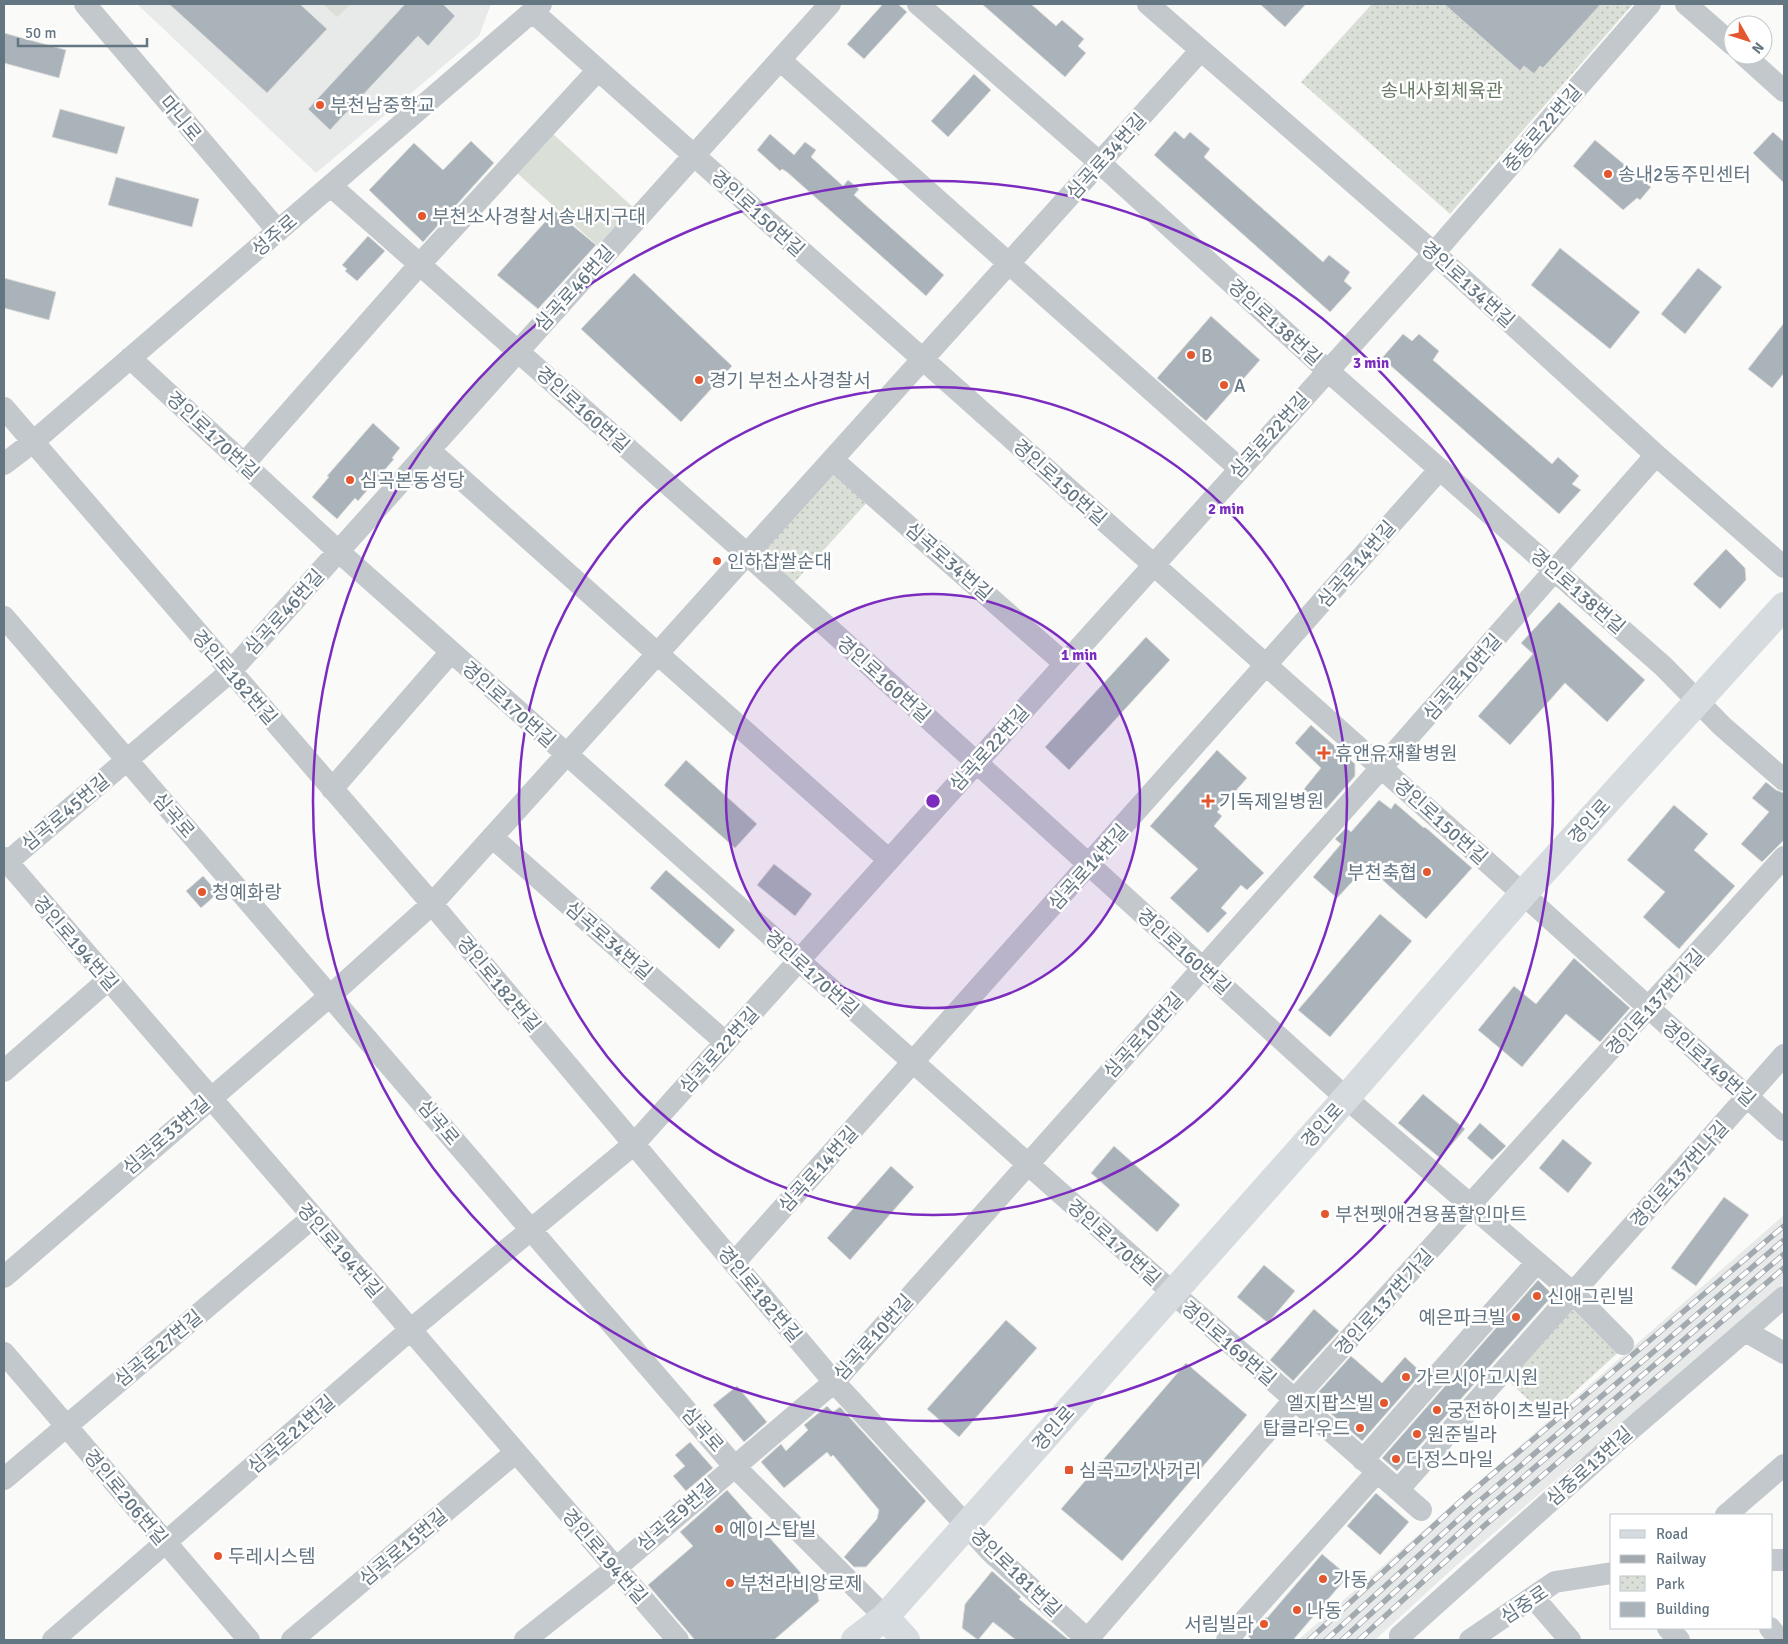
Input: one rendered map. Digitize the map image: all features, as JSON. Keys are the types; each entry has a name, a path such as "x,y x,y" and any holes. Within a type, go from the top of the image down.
{"main road":[{"name":"경인로","path":"855,1640 885,1616 967,1525 1346,1098 1523,894 1784,606"},
{"path":"885,1616 906,1640"}],"street":[{"name":"마니로","path":"86,4 278,231"},
{"name":"심곡로46번길","path":"126,760 230,672 830,4"},
{"name":"경인로138번길","path":"918,4 1100,163 1327,370 1663,666 1722,726 1784,780"},
{"name":"경인로134번길","path":"1148,4 1434,253 1656,455 1784,568"},
{"name":"중동로22번길","path":"1434,253 1650,4"},
{"path":"1686,4 1723,36"},
{"name":"성주로","path":"4,464 33,442 537,8"},
{"name":"경인로150번길","path":"537,8 598,70 1523,894"},
{"name":"심곡로34번길","path":"330,995 432,904 834,460 1201,50"},
{"path":"780,60 1011,262 1239,468"},
{"path":"1755,65 1784,91"},
{"path":"244,464 420,264 598,70"},
{"name":"경인로160번길","path":"331,186 748,555 1346,1098 1573,1292 1623,1344"},
{"name":"심곡로22번길","path":"532,1231 634,1144 1434,253"},
{"name":"경인로170번길","path":"130,358 338,551 1172,1293"},
{"name":"경인로182번길","path":"4,408 432,904 834,1382 967,1525"},
{"path":"429,450 889,860"},
{"name":"심곡로10번길","path":"734,1466 834,1382 1203,969 1656,455"},
{"name":"심곡로34번길","path":"834,460 1064,663"},
{"name":"심곡로14번길","path":"734,1263 914,1063 1440,469"},
{"name":"심곡로","path":"4,617 734,1466 885,1616"},
{"name":"경인로170번길","path":"332,789 451,652"},
{"name":"심곡로45번길","path":"5,861 126,760"},
{"name":"심곡로34번길","path":"492,837 725,1042"},
{"name":"경인로137번가길","path":"1088,1640 1294,1400 1649,1009 1784,857"},
{"name":"경인로194번길","path":"5,861 409,1331 678,1640"},
{"name":"경인로149번길","path":"1523,894 1784,1130"},
{"path":"4,1070 108,980"},
{"name":"심곡로33번길","path":"4,1277 330,995"},
{"name":"경인로137번나길","path":"1398,1490 1784,1055"},
{"name":"심곡로27번길","path":"4,1479 312,1218"},
{"name":"심곡로21번길","path":"53,1640 409,1331 532,1231"},
{"path":"1227,1640 1537,1262"},
{"name":"경인로169번길","path":"1172,1293 1421,1510"},
{"name":"심중로13번길","path":"1401,1640 1400,1636 1563,1489 1784,1297"},
{"path":"1745,1331 1784,1353"},
{"name":"경인로206번길","path":"4,1353 249,1640"},
{"name":"심곡로15번길","path":"292,1640 515,1453"},
{"path":"1727,1514 1784,1465"},
{"name":"심곡로9번길","path":"525,1640 616,1568 734,1466"},
{"name":"경인로181번길","path":"967,1525 990,1552 1088,1640"},
{"name":"심중로","path":"1470,1640 1555,1582 1610,1573"},
{"path":"1533,1597 1570,1640"},
{"path":"1669,1629 1679,1640"},
{"path":"1771,1629 1780,1640"}],"shaded area":[{"name":"부천남중학교","path":"137,4 491,4 479,36 316,173"},
{"path":"1784,1215 1784,1283 1458,1564 1375,1640 1298,1640"}],"green space":[{"path":"323,4 351,4 337,17"},
{"name":"송내사회체육관","path":"1372,4 1633,4 1450,214 1301,82"},
{"path":"552,133 635,209 599,247 517,173"},
{"path":"835,467 871,498 792,585 756,553"},
{"path":"1573,1301 1621,1350 1547,1417 1504,1377"}],"building":[{"path":"169,4 300,4 327,29 267,93"},
{"name":"부천남중학교","path":"405,4 443,4 455,16 428,46 418,36 330,130 308,109"},
{"path":"883,4 898,4 907,12 864,59 847,44"},
{"path":"982,4 1031,4 1056,26 1062,20 1084,39 1078,46 1086,53 1065,77"},
{"path":"1260,4 1306,4 1285,27"},
{"path":"1444,4 1601,4 1543,68 1540,66 1534,74 1524,66 1520,71"},
{"path":"4,33 66,50 59,78 4,63"},
{"path":"974,74 991,90 948,137 931,121"},
{"path":"60,109 125,127 117,154 52,137"},
{"path":"1175,131 1184,139 1190,132 1210,149 1204,157 1323,262 1329,255 1350,272 1344,281 1352,288 1330,312 1154,155"},
{"path":"1773,132 1784,142 1784,183 1753,153"},
{"path":"770,134 794,155 805,142 816,150 811,157 843,186 848,180 859,189 854,195 944,275 926,296 787,172 782,169 780,171 757,150"},
{"path":"1595,140 1651,187 1640,200 1637,198 1623,210 1573,166"},
{"name":"부천소사경찰서 송내지구대","path":"471,141 494,163 423,242 369,190 414,143 443,170"},
{"path":"116,177 199,199 192,227 108,205"},
{"path":"555,211 596,245 538,309 497,275"},
{"path":"368,236 385,251 357,281 345,271 347,269 342,265"},
{"path":"1560,248 1640,312 1610,349 1531,285"},
{"path":"1698,268 1722,287 1685,334 1661,314"},
{"path":"634,273 732,366 681,422 581,329"},
{"path":"4,278 56,292 49,320 4,308"},
{"path":"1211,316 1260,360 1206,421 1157,378"},
{"path":"1784,323 1784,373 1772,388 1748,369"},
{"path":"1403,334 1412,341 1419,334 1439,351 1433,360 1552,464 1558,457 1579,476 1572,484 1581,490 1559,514 1382,358"},
{"path":"373,423 400,448 392,458 394,459 358,501 355,498 337,519 312,497 329,477 327,476"},
{"path":"1726,549 1745,568 1746,580 1720,609 1693,584"},
{"path":"1559,602 1645,680 1607,722 1565,683 1510,745 1478,716 1533,654 1521,643"},
{"path":"1146,637 1170,660 1069,770 1045,747"},
{"path":"1311,725 1355,764 1355,776 1326,809 1304,789 1321,768 1295,743"},
{"path":"1217,750 1247,778 1217,812 1222,816 1214,826 1264,873 1247,890 1241,885 1221,908 1227,913 1208,933 1170,898 1198,869 1150,826"},
{"path":"686,760 757,824 735,848 664,785"},
{"path":"1766,782 1776,790 1784,793 1784,840 1762,862 1741,844 1769,812 1752,798"},
{"path":"1379,800 1391,809 1395,803 1472,868 1426,919 1367,866 1337,898 1313,877 1341,844 1335,839 1346,828 1351,832"},
{"path":"1674,805 1708,834 1694,850 1735,886 1679,949 1643,917 1665,892 1627,860"},
{"path":"774,864 812,894 795,916 757,885"},
{"path":"666,870 735,930 719,949 650,888"},
{"path":"203,876 218,893 201,908 186,891"},
{"path":"1380,914 1412,941 1330,1037 1298,1010"},
{"path":"1574,958 1630,1008 1600,1042 1566,1014 1522,1067 1478,1030 1514,986 1536,1004"},
{"path":"1423,1094 1465,1129 1440,1158 1398,1123"},
{"path":"1480,1123 1506,1146 1492,1160 1467,1138"},
{"path":"1563,1139 1592,1163 1568,1193 1539,1168"},
{"path":"1114,1146 1180,1205 1157,1232 1091,1173"},
{"path":"891,1166 914,1187 850,1260 827,1238"},
{"path":"1724,1197 1749,1215 1696,1286 1671,1268"},
{"path":"1264,1265 1295,1291 1268,1323 1237,1297"},
{"path":"1538,1280 1553,1295 1397,1471 1382,1458"},
{"path":"1314,1309 1339,1331 1293,1381 1270,1360"},
{"path":"1006,1320 1037,1348 959,1437 927,1409"},
{"path":"1351,1356 1382,1383 1405,1357 1422,1373 1362,1441 1313,1398"},
{"path":"1186,1363 1247,1415 1122,1561 1061,1509"},
{"path":"737,1386 767,1422 744,1442 713,1405"},
{"path":"827,1406 833,1412 840,1407 926,1501 866,1567 854,1567 844,1557 877,1519 879,1510 833,1455 831,1457 827,1452 784,1488 761,1462 781,1444 786,1451 808,1430 804,1425"},
{"path":"690,1442 713,1468 686,1491 673,1476 685,1466 675,1455"},
{"name":"부천라비앙로제","path":"727,1490 817,1591 819,1601 774,1640 695,1640 648,1585 693,1546 680,1532"},
{"path":"1376,1493 1409,1522 1380,1555 1347,1526"},
{"path":"1322,1554 1348,1576 1293,1640 1252,1640 1248,1636 1267,1618"},
{"path":"992,1571 1021,1597 1019,1599 1069,1640 1016,1640 993,1622 978,1640 962,1628 965,1604"}],"railway":[{"path":"1309,1640 1462,1500 1784,1226"},
{"path":"1326,1640 1470,1509 1784,1240"},
{"path":"1342,1640 1477,1517 1784,1254"},
{"path":"1359,1640 1484,1526 1784,1268"}],"place":[{"name":"부천남중학교","path":"320,105"},
{"name":"송내2동주민센터","path":"1608,174"},
{"name":"부천소사경찰서 송내지구대","path":"422,216"},
{"name":"B","path":"1191,355"},
{"name":"경기 부천소사경찰서","path":"699,380"},
{"name":"A","path":"1224,385"},
{"name":"심곡본동성당","path":"350,480"},
{"name":"인하찹쌀순대","path":"717,561"},
{"name":"휴앤유재활병원","path":"1324,753"},
{"name":"기독제일병원","path":"1208,801"},
{"name":"부천축협","path":"1427,872"},
{"name":"청예화랑","path":"202,892"},
{"name":"부천펫애견용품할인마트","path":"1325,1214"},
{"name":"신애그린빌","path":"1537,1296"},
{"name":"예은파크빌","path":"1516,1317"},
{"name":"가르시아고시원","path":"1406,1377"},
{"name":"엘지팝스빌","path":"1384,1403"},
{"name":"궁전하이츠빌라","path":"1437,1410"},
{"name":"탑클라우드","path":"1360,1428"},
{"name":"원준빌라","path":"1417,1434"},
{"name":"다정스마일","path":"1396,1459"},
{"name":"심곡고가사거리","path":"1069,1470"},
{"name":"에이스탑빌","path":"719,1529"},
{"name":"두레시스템","path":"218,1556"},
{"name":"가동","path":"1323,1579"},
{"name":"부천라비앙로제","path":"730,1583"},
{"name":"나동","path":"1297,1610"},
{"name":"서림빌라","path":"1264,1624"}]}
